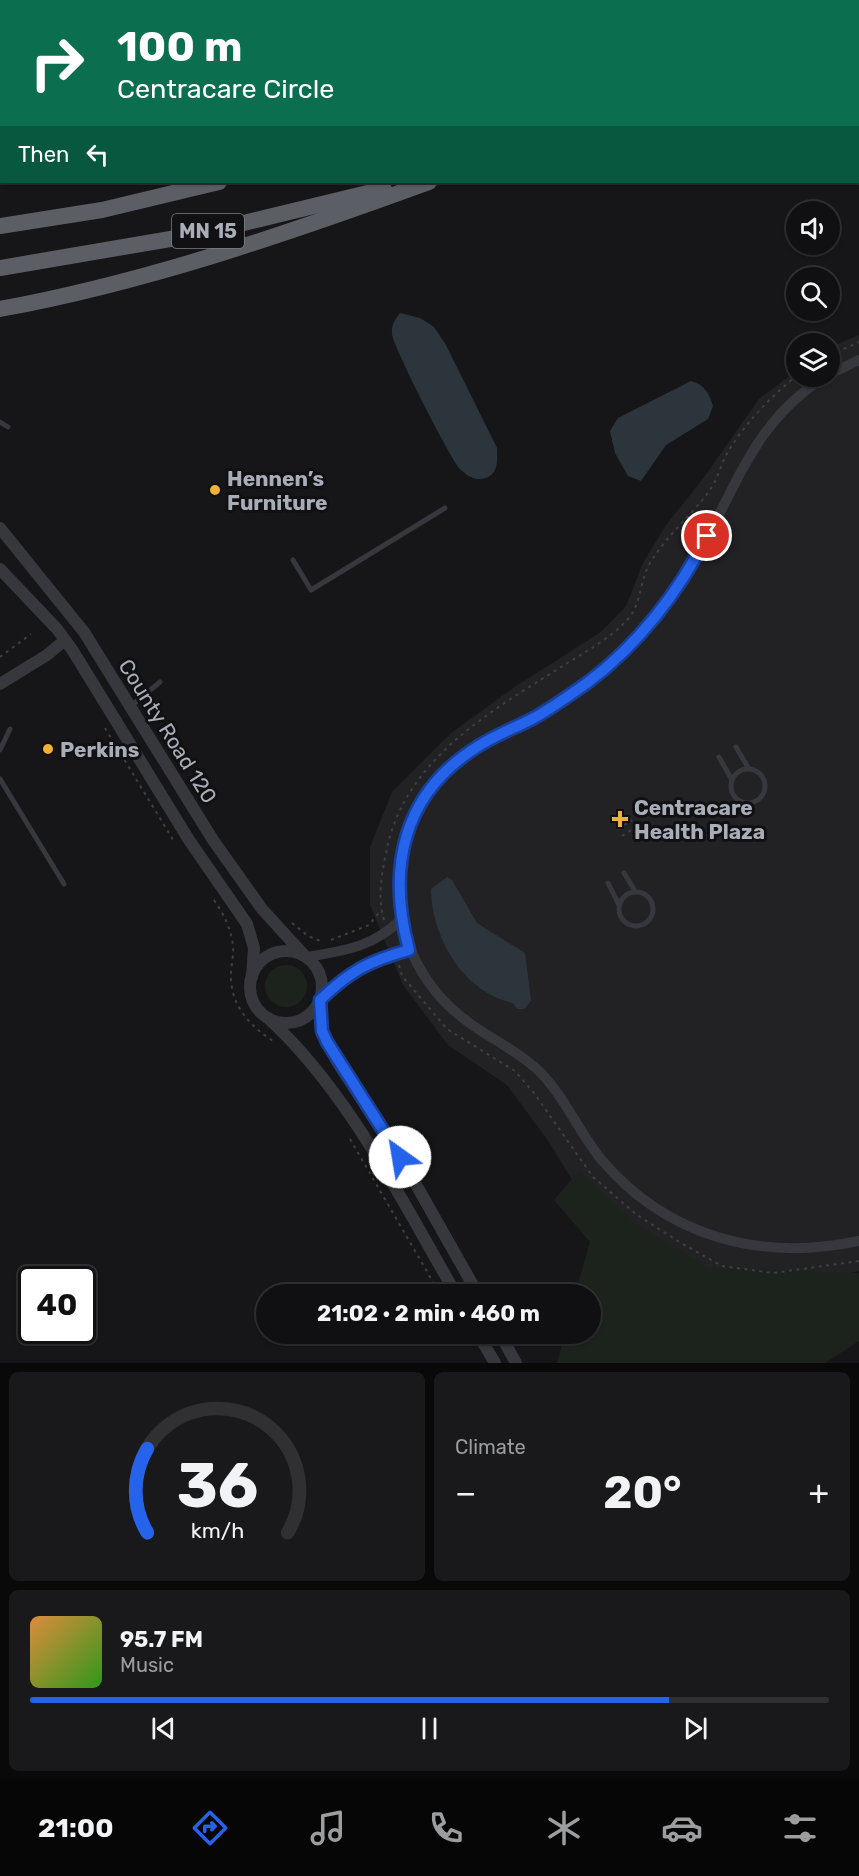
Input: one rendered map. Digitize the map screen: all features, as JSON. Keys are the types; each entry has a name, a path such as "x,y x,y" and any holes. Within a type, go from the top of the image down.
{"highway":[{"name":"MN 15","path":"0,226 102,210 215,183"},
{"name":"MN 15","path":"0,268 194,235 408,183"},
{"path":"0,309 57,298 301,229 426,183"}],"street":[{"path":"840,369 859,360"},
{"path":"810,387 802,392 762,434 738,473 696,558 656,617 589,681 532,719 478,746 456,761 423,799 402,847 399,895 401,920 409,950 421,973 449,1006 480,1031 522,1056 541,1073 601,1158 643,1198 692,1228 749,1245 798,1250 859,1241"},
{"name":"County Road 120","path":"0,528 69,610 246,888 305,956"},
{"name":"County Road 120","path":"0,569 65,640 189,840 247,924 254,948 252,977"},
{"path":"0,684 47,655 65,640"},
{"path":"401,920 377,939 344,951 305,956 289,950 270,954 262,960 252,977 251,996 261,1012 304,1054 338,1097 450,1284"},
{"path":"268,1018 278,1022 298,1021 307,1016 352,971 409,950"},
{"path":"305,956 319,972 322,991 319,1002 322,1031 336,1060 410,1174 472,1284"},
{"path":"484,1344 495,1363"},
{"path":"506,1344 516,1363"}],"lane":[{"path":"0,422 8,427"},
{"path":"294,560 312,590 445,508"},
{"path":"130,707 160,682"},
{"path":"0,750 10,729"},
{"path":"719,757 732,780 735,796 745,802 756,801 764,793 765,782 759,773 749,769 736,747"},
{"path":"732,780 739,772 749,769"},
{"path":"0,779 64,884"},
{"path":"608,883 619,905 623,921 633,927 645,924 652,916 653,904 646,895 635,891 624,873"},
{"path":"619,905 625,895 635,891"}],"path":[{"path":"840,351 859,342"},
{"path":"387,932 381,910 381,877 392,827 409,791 450,743 513,696 598,644 633,613 649,566 670,534 712,486 729,450 768,399 786,384"},
{"path":"0,657 32,634"},
{"path":"618,828 632,820"},
{"path":"622,836 639,825"},
{"path":"291,921 308,936 327,942 369,925 381,910"},
{"path":"395,954 402,976 447,1029 515,1071 534,1093 593,1177 637,1215 722,1266 773,1273 859,1261"}],"shaded area":[{"path":"400,313 420,318 434,327 446,345 497,448 496,468 492,475 480,479 473,478 460,469 454,461 411,379 392,334 395,320"},
{"name":"Centracare Health Plaza","path":"859,335 859,1271 807,1284 702,1281 577,1188 549,1142 507,1085 448,1045 403,985 370,905 370,847 392,792 451,733 516,686 601,632 626,606 643,563 666,525 702,480 759,399 786,379 786,387 840,387 840,343"},
{"path":"691,381 703,387 710,397 713,406 708,419 666,445 641,481 628,476 615,453 610,431 618,418"},
{"path":"447,877 452,880 477,923 525,953 531,1001 524,1009 517,1009 513,1003 495,997 479,987 465,975 444,944 437,926 431,889"},
{"path":"286,965 294,966 301,971 306,978 306,994 301,1001 294,1006 286,1007 278,1006 271,1001 266,994 265,986 266,978 271,971 278,966"},
{"path":"579,1171 637,1224 708,1268 859,1273 859,1341 825,1363 557,1363 562,1344 601,1344 601,1284 578,1284 590,1242 554,1200"}],"place":[{"name":"Hennen’s Furniture","path":"215,490"},
{"name":"Perkins","path":"48,749"},
{"name":"Centracare Health Plaza","path":"620,819"}],"route":[{"path":"400,1157 336,1060 322,1031 318,1004 352,971 371,961 409,950 401,920 399,895 402,847 411,821 423,799 439,779 456,761 478,746 532,719 589,681 620,653 656,617 696,558 707,536"}]}
